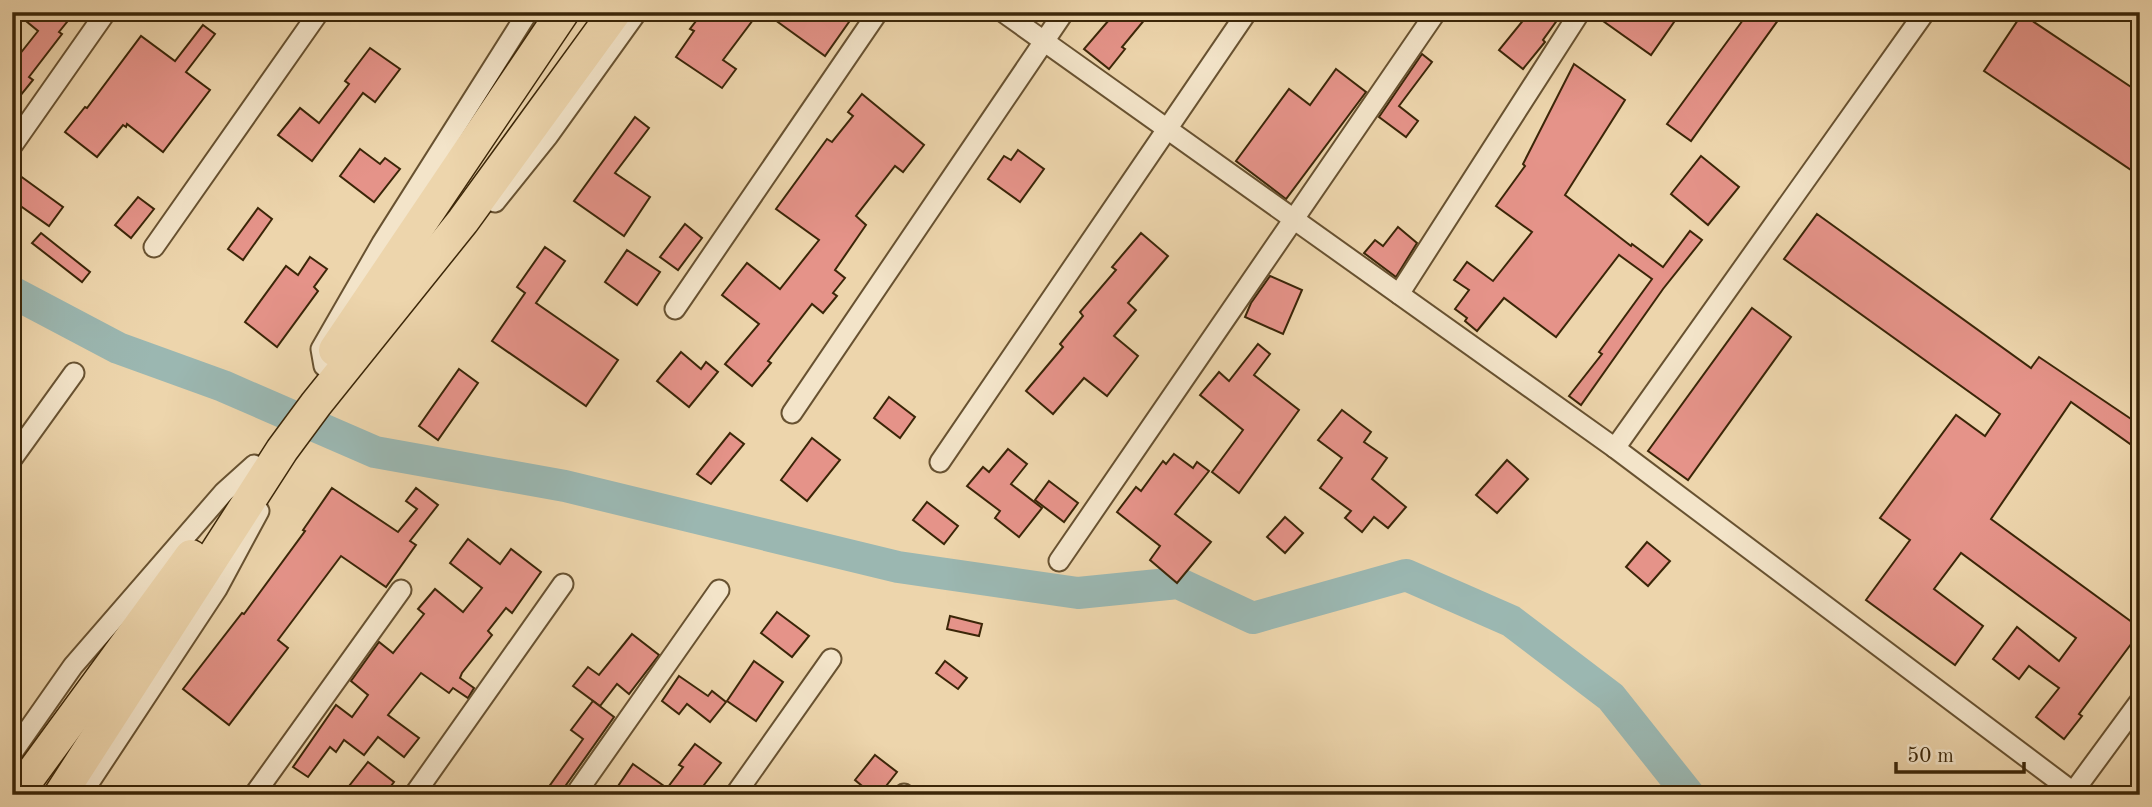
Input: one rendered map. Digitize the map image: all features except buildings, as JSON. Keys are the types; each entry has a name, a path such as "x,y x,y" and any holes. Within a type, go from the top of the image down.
{"main road":[{"path":"16,795 222,514 335,366 564,12"},
{"path":"335,366 463,221 615,12"},
{"path":"60,795 268,457"}],"street":[{"path":"12,146 106,12"},
{"path":"154,247 319,12"},
{"path":"528,12 382,243 321,349 335,366 367,361 548,136 638,12"},
{"path":"675,309 878,12"},
{"path":"1003,12 1615,448 2074,794 2140,701"},
{"path":"792,413 1064,12"},
{"path":"940,462 1247,12"},
{"path":"1059,561 1436,12"},
{"path":"1399,294 1580,12"},
{"path":"1615,448 1925,12"},
{"path":"12,459 74,373"},
{"path":"12,753 73,666 224,492 268,457"},
{"path":"81,795 217,589 272,486 268,457"},
{"path":"414,795 563,584"},
{"path":"254,795 401,590"},
{"path":"575,795 719,590"},
{"path":"735,795 831,659"}],"waterway":[{"path":"12,292 118,348 223,386 375,452 565,486 898,567 1078,593 1178,583 1253,618 1406,575 1511,621 1611,697 1689,795"}]}
